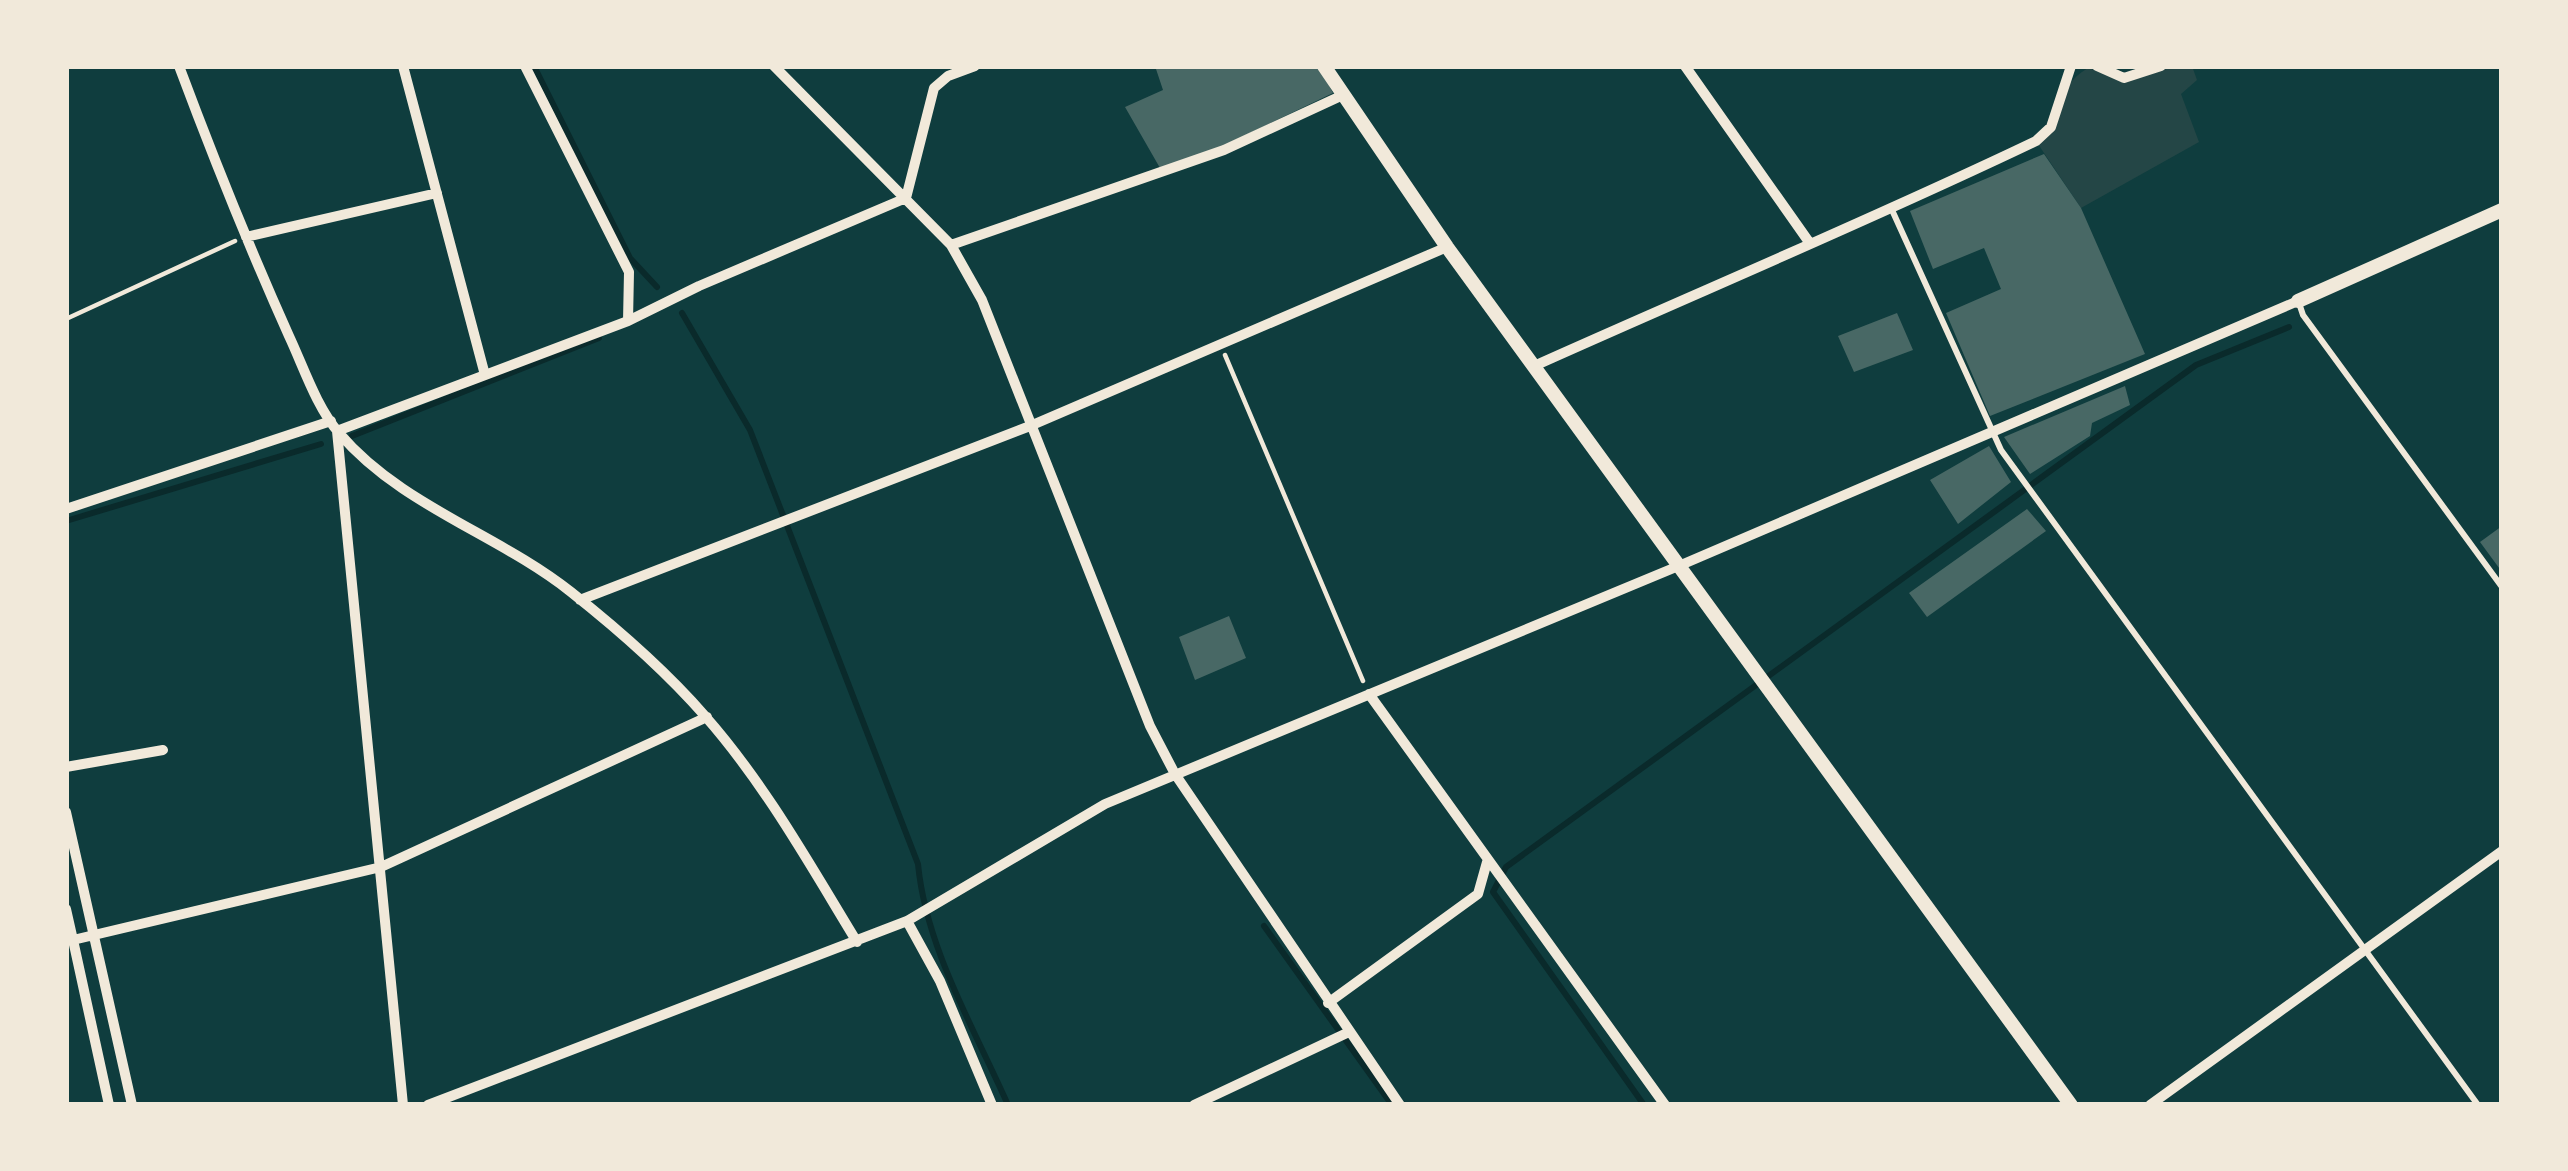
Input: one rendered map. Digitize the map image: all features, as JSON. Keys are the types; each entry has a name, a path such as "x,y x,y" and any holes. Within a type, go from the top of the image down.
{"street":[{"path":"179,66 246,237 334,426 412,495 515,554 621,632 706,717 784,823 857,942"},
{"path":"403,66 484,375"},
{"path":"525,66 629,272 628,321"},
{"path":"774,66 951,245 982,301 1141,705 1175,773 1400,1105"},
{"path":"906,198 934,88 948,76 975,66"},
{"path":"1324,66 1447,247 2071,1105"},
{"path":"1685,66 1810,242"},
{"path":"1534,366 1892,210 2036,141 2051,127 2071,66"},
{"path":"2097,66 2123,78 2161,66"},
{"path":"951,245 1224,150 1343,95"},
{"path":"246,237 436,193"},
{"path":"66,509 484,375 628,321 906,198"},
{"path":"428,1105 907,922 1105,805 1175,773 1681,566 2502,210"},
{"path":"580,600 1030,426 1447,247"},
{"path":"334,426 404,1105"},
{"path":"1369,694 1665,1105"},
{"path":"69,940 381,867 706,717"},
{"path":"66,767 163,750"},
{"path":"66,812 132,1105"},
{"path":"2150,1105 2502,851"},
{"path":"1328,1003 1478,894 1487,861"},
{"path":"66,909 69,940 109,1105"},
{"path":"907,922 940,981 992,1105"},
{"path":"1194,1105 1348,1032"}],"lane":[{"path":"1892,210 1990,432 2478,1105"},
{"path":"2298,301 2302,315 2502,587"}],"path":[{"path":"66,319 246,237"},
{"path":"1220,344 1369,694"}],"shaded area":[{"path":"2163,66 2192,66 2197,80 2181,94 2199,142 2081,208 2036,141 2069,84 2088,68 2124,78"}],"building":[{"path":"1155,66 1319,66 1333,93 1225,145 1160,168 1125,107 1163,90"},
{"path":"2044,154 2081,208 2145,354 1990,416 1946,313 2001,289 1984,248 1933,269 1910,211"},
{"path":"1897,313 1913,350 1854,372 1838,336"},
{"path":"2125,386 2130,405 2092,423 2090,436 2030,474 2004,437"},
{"path":"1989,446 2011,482 1958,524 1930,480"},
{"path":"2027,509 2046,531 1927,617 1909,593"},
{"path":"2502,526 2502,572 2480,542"},
{"path":"1229,616 1246,658 1195,680 1179,637"}],"waterway":[{"path":"534,66 630,258 657,287"},
{"path":"682,313 750,430 918,864 941,957 1008,1105"},
{"path":"1644,1105 1493,892 1506,867 2196,365 2289,327"},
{"path":"352,436 599,338"},
{"path":"66,521 321,444"},
{"path":"1264,926 1392,1105"}]}
